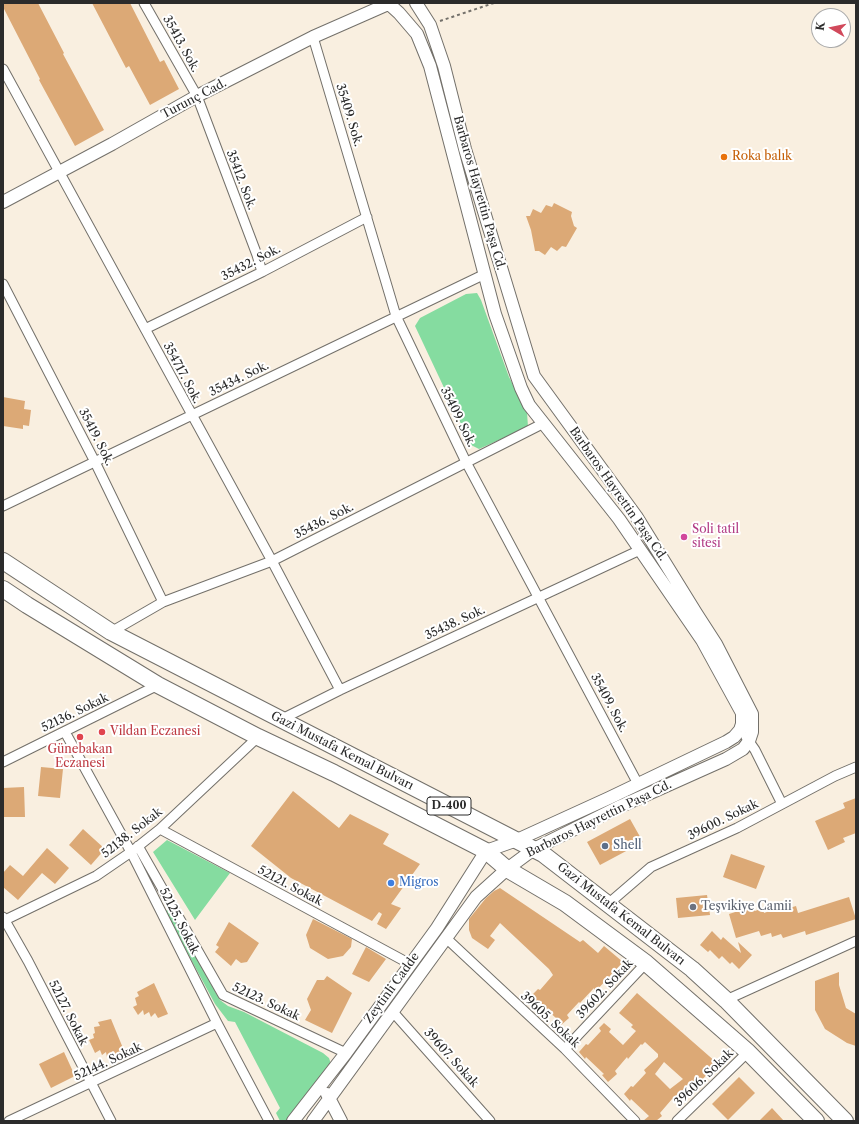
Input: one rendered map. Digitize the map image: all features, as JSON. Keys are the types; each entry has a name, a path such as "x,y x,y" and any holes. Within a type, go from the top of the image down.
{"highway":[{"name":"Gazi Mustafa Kemal Bulvarı","path":"3,561 111,632 543,854 692,969 726,1000 845,1121"},
{"name":"Gazi Mustafa Kemal Bulvarı","path":"3,589 158,685 258,737 334,773 486,851 506,869 564,903 646,963 748,1052 816,1121"}],"street":[{"name":"35413. Sok.","path":"144,3 197,96"},
{"name":"Turunç Cad.","path":"3,202 112,144 197,96 313,37 388,3"},
{"path":"388,3 399,13 417,34 430,66 495,314 521,388 529,405 619,519 702,640 742,713 740,730 734,737 726,742 517,840 486,851"},
{"name":"Barbaros Hayrettin Paşa Cd.","path":"416,4 430,25 444,66 465,149 534,376 636,516 716,644 752,714 752,732 749,741 743,749 726,759 621,806 534,849 506,869"},
{"path":"399,13 408,14 413,11 416,4"},
{"name":"35409. Sok.","path":"313,37 396,316 466,462 638,784"},
{"name":"354717. Sok.","path":"3,68 272,561 340,690"},
{"name":"35412. Sok.","path":"197,96 262,272"},
{"name":"35432. Sok.","path":"145,329 262,272 367,217"},
{"name":"35434. Sok.","path":"3,506 485,274"},
{"name":"35419. Sok.","path":"3,284 95,462 163,602"},
{"name":"35436. Sok.","path":"111,632 163,602 272,561 544,423"},
{"name":"35438. Sok.","path":"280,720 340,690 640,550"},
{"name":"52136. Sokak","path":"3,762 158,685"},
{"path":"740,730 749,741 782,804"},
{"name":"52125. Sokak","path":"65,732 134,849 217,1024 269,1121"},
{"name":"52138. Sokak","path":"4,919 96,876 134,849 160,829 258,737"},
{"name":"39600. Sokak","path":"608,904 651,867 737,828 835,776 856,767"},
{"name":"52121. Sokak","path":"160,829 410,964"},
{"name":"52123. Sokak","path":"134,849 223,995 346,1053"},
{"name":"Zeytinli Cadde","path":"293,1121 346,1053 437,928 486,851"},
{"name":"Zeytinli Cadde","path":"313,1121 476,897 506,869"},
{"name":"52127. Sokak","path":"4,919 28,961 111,1121"},
{"name":"39605. Sokak","path":"446,938 565,1049 635,1121"},
{"path":"726,1000 856,941"},
{"name":"39602. Sokak","path":"565,1049 646,963"},
{"name":"39607. Sokak","path":"393,1012 490,1121"},
{"name":"52144. Sokak","path":"9,1121 217,1024"},
{"name":"39606. Sokak","path":"677,1121 748,1052"},
{"path":"322,1084 341,1121"}],"path":[{"path":"430,25 494,3"}],"green space":[{"path":"477,293 481,300 509,377 527,412 528,427 479,449 471,445 415,326 420,318 466,294"},
{"path":"167,840 230,873 195,920 153,852"},
{"path":"169,909 220,1000 228,1006 244,1012 323,1053 329,1058 331,1064 288,1120 280,1121 276,1113 280,1108 235,1022 228,1021 215,1004 165,911"}],"building":[{"path":"3,3 38,3 64,53 63,54 104,130 75,146 39,80 40,79 3,7"},
{"path":"92,3 130,3 160,62 164,60 179,89 150,105 129,66 126,68"},
{"path":"554,203 572,212 571,216 574,226 577,228 566,247 562,246 557,251 551,247 545,255 539,251 535,251 531,230 526,216 530,216 533,209 541,213 546,205 552,207"},
{"path":"3,397 25,401 24,409 31,410 29,426 23,425 23,429 3,426"},
{"path":"41,767 63,769 60,798 38,796"},
{"path":"24,787 25,817 3,817 3,788"},
{"path":"293,791 339,828 350,814 389,834 383,844 420,864 391,904 401,908 386,929 377,924 382,914 379,912 372,921 291,878 251,846"},
{"path":"856,798 856,833 843,838 845,842 828,850 815,821 845,808 843,803"},
{"path":"630,819 643,842 600,865 587,842"},
{"path":"83,829 105,849 91,865 69,845"},
{"path":"47,848 69,868 55,884 42,873 18,900 3,887 3,873 10,865 23,876"},
{"path":"731,854 765,866 756,889 723,877"},
{"path":"500,888 580,942 583,940 598,953 604,946 623,962 594,993 594,988 580,1003 579,1002 567,1015 569,1018 560,1026 554,1020 556,1018 538,1002 537,1003 531,996 538,989 540,990 553,975 549,969 500,923 490,936 495,940 488,949 472,938 469,930 469,919 486,898"},
{"name":"Teşvikiye Camii","path":"707,895 710,915 678,918 676,898"},
{"path":"849,897 856,919 806,935 805,931 783,938 781,934 772,937 771,933 761,936 759,931 736,938 729,914 754,906 755,911 763,908 764,913 775,909 776,912 796,906 798,913"},
{"path":"313,919 352,939 351,947 343,956 328,959 310,948 306,935"},
{"path":"229,922 259,943 247,962 241,963 236,959 231,966 215,952 219,947 216,945"},
{"path":"712,931 721,940 723,937 741,953 738,942 752,955 739,969 732,962 730,964 722,956 719,959 710,950 708,952 700,945"},
{"path":"366,947 386,959 369,982 352,974"},
{"path":"839,972 839,985 846,1008 856,1014 856,1046 847,1043 825,1029 815,1010 815,981"},
{"path":"327,976 352,993 332,1033 305,1020 311,1010 307,999 317,980 324,980"},
{"path":"154,983 168,1014 158,1018 155,1013 151,1017 149,1012 144,1015 143,1010 138,1015 133,1007 137,1005 135,998 139,996 137,992"},
{"path":"637,993 717,1063 694,1089 688,1084 673,1101 672,1099 660,1113 662,1116 656,1121 643,1121 649,1116 631,1099 630,1101 624,1094 646,1073 644,1070 658,1057 658,1054 645,1042 642,1045 641,1044 628,1059 627,1057 615,1071 617,1074 608,1082 602,1075 604,1074 586,1057 585,1059 579,1052 601,1031 599,1028 604,1023 611,1029 609,1032 623,1045 636,1031 631,1027 633,1025 619,1013","holes":["664,1062 683,1079 670,1089 655,1074"]},
{"path":"111,1019 125,1053 113,1060 111,1055 107,1057 106,1052 102,1055 100,1050 95,1053 89,1040 94,1038 94,1027 100,1026 98,1022"},
{"path":"64,1052 75,1076 51,1088 39,1064"},
{"path":"739,1077 755,1093 728,1120 712,1104"},
{"path":"772,1108 784,1121 759,1121"}],"place":[{"name":"Roka balık","path":"724,157"},
{"name":"Soli tatil sitesi","path":"684,537"},
{"name":"Vildan Eczanesi","path":"102,732"},
{"name":"Günebakan Eczanesi","path":"80,737"},
{"name":"Shell","path":"605,846"},
{"name":"Migros","path":"391,883"},
{"name":"Teşvikiye Camii","path":"693,907"}]}
